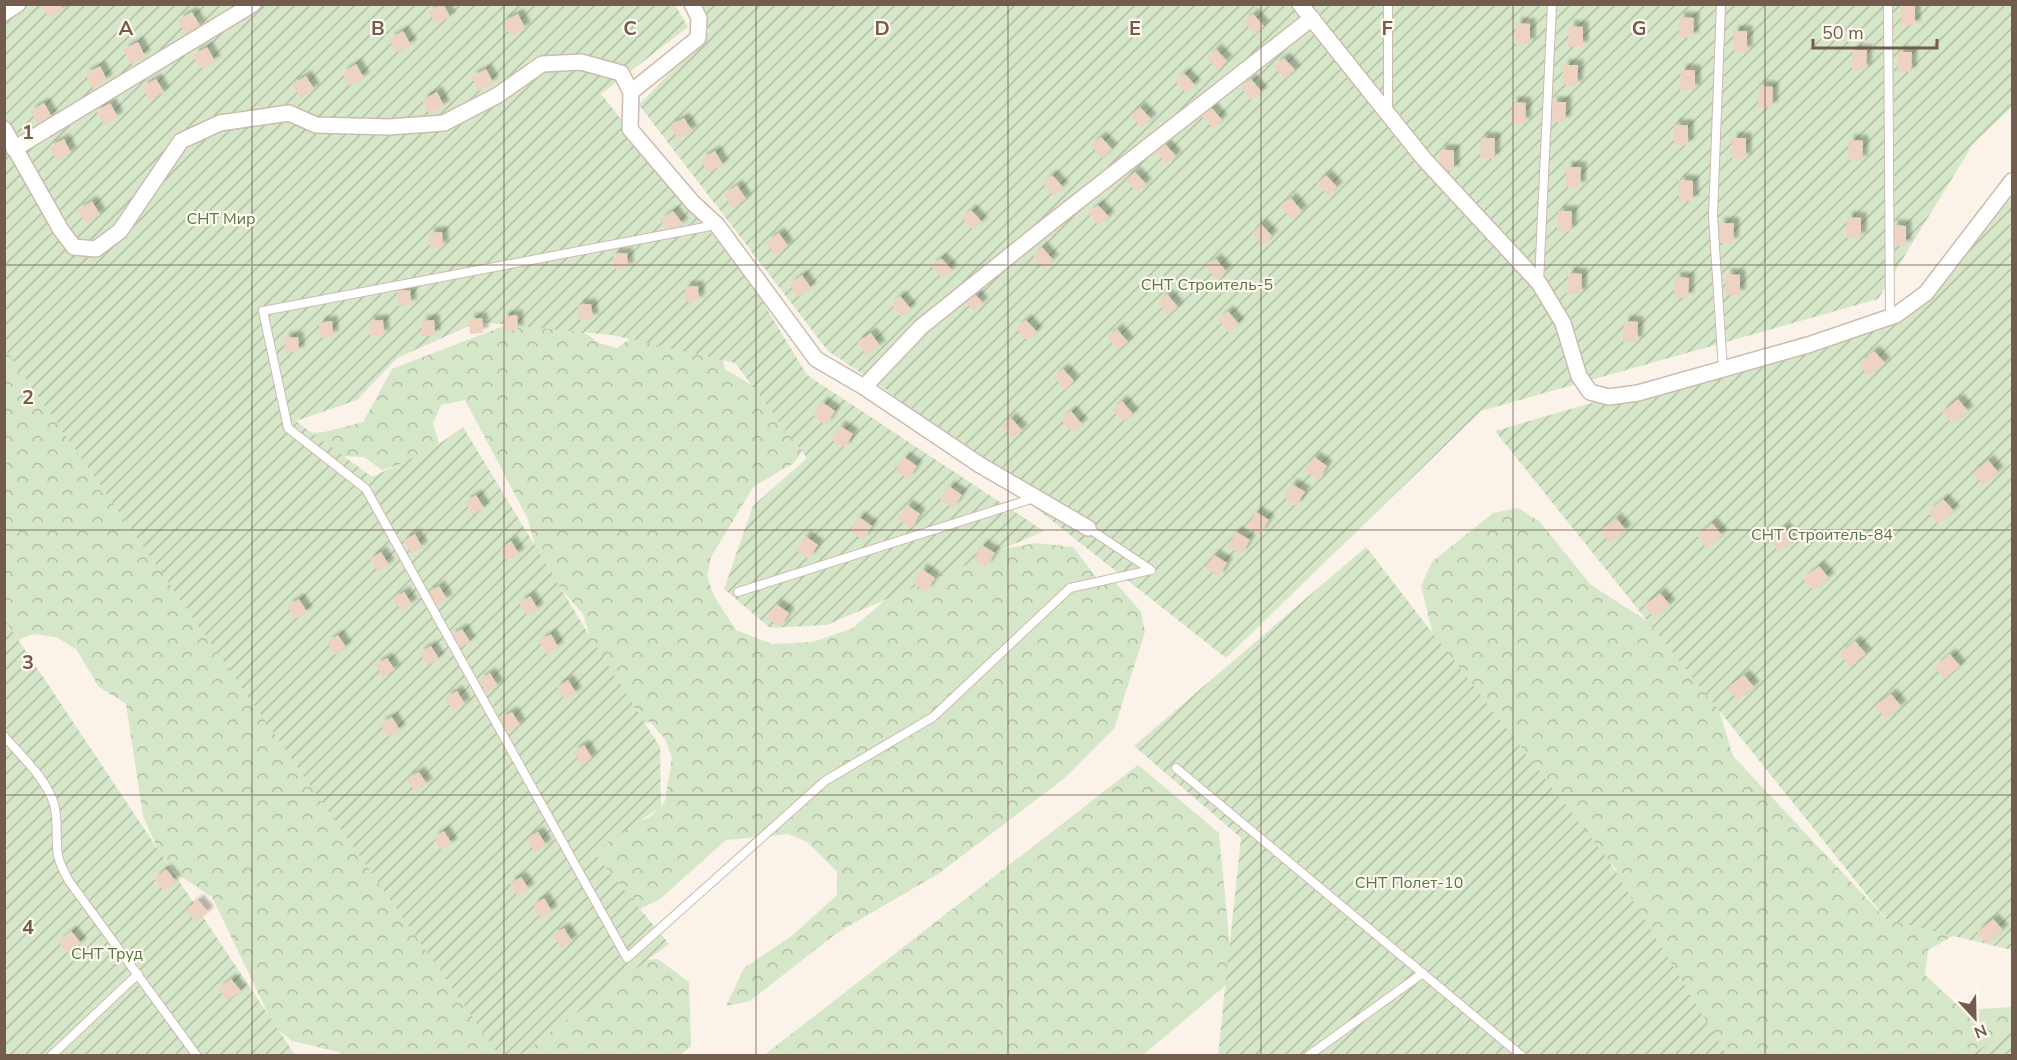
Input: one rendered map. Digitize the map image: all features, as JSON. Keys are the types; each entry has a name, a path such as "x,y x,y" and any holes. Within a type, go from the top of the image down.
{"street":[{"path":"4,13 18,4"},
{"path":"14,149 254,4"},
{"path":"631,92 698,38 699,18 692,4"},
{"path":"1300,4 1424,159 1539,283 1563,323 1579,376 1590,392 1609,398 1638,393 1723,370 1808,345 1896,315 1926,293 2013,181"},
{"path":"864,387 921,327 1312,18"},
{"path":"4,129 60,230 74,247 96,249 120,231 142,195 181,141 220,123 289,113 316,125 389,127 444,123 498,95 542,64 581,62 621,73 631,92 630,129 693,203 717,225 816,359 864,387 980,465 1088,528"}],"lane":[{"path":"1388,4 1388,113"},
{"path":"1539,283 1552,4"},
{"path":"1720,4 1713,216 1723,370"},
{"path":"1888,4 1890,317"},
{"path":"717,225 263,310 288,428 366,489 627,958 825,781 933,717 1070,588 1151,570 1088,528"},
{"path":"738,592 1036,498"},
{"path":"4,736 40,778 55,805 57,848 60,864 69,881 197,1056"},
{"path":"1176,768 1522,1056"},
{"path":"1308,1056 1423,973"},
{"path":"51,1056 138,974"}],"green space":[{"name":"СНТ Мир","path":"4,5 675,5 688,27 601,94 751,283 807,375 1044,531 827,625 770,628 724,589 753,506 807,458 735,363 612,335 478,322 397,358 357,400 296,421 372,477 432,449 463,427 660,747 661,807 593,852 669,944 520,1055 499,1055 5,349"},
{"name":"СНТ Строитель-5","path":"694,5 2012,5 2012,107 1973,144 1878,299 1481,411 1226,658 885,389 828,351 639,105 709,31"},
{"path":"306,127 354,136 423,135 456,185 378,198 317,252 330,277 330,297 313,312 255,339 226,372 237,406 284,435 324,432 363,422 392,369 501,327 564,319 599,343 617,348 650,325 706,308 726,310 732,331 720,349 725,369 792,409 806,446 794,463 754,486 711,557 707,576 714,596 736,630 772,644 813,642 853,628 885,600 977,554 1036,543 1073,547 1096,577 1116,583 1141,612 1145,632 1114,729 1066,777 938,874 837,933 750,1001 726,1006 744,968 793,935 837,895 837,872 807,842 788,834 726,840 660,899 618,920 577,897 552,896 532,887 510,851 536,789 575,769 594,772 612,826 632,824 650,817 665,801 672,758 665,739 650,722 630,725 612,711 583,614 539,563 528,519 465,400 441,405 433,423 439,443 424,457 382,470 364,457 341,456 323,470 265,565 260,585 269,644 255,682 261,700 277,688 295,691 309,703 388,859 471,980 514,1020 533,1028 556,1021 638,961 658,959 689,982 691,1046 679,1056 342,1056 339,1052 292,1041 274,1026 212,897 177,874 160,854 143,816 126,704 99,687 76,649 56,637 33,634 13,642 5,635 4,307 82,324 100,317 142,245 157,186 181,155 230,129"},
{"name":"СНТ Строитель-84","path":"2012,192 2012,950 1887,920 1495,431 1896,315"},
{"path":"1518,508 1540,522 1591,585 1655,626 1711,684 1733,756 1887,920 2012,903 1928,950 1925,975 1963,1010 2012,1007 2012,1055 1582,1055 1604,892 1616,869 1549,796 1439,660 1421,586 1432,562 1493,513"},
{"name":"СНТ Полет-10","path":"1366,547 1609,861 1727,1055 1218,1055 1241,838 1134,746"},
{"name":"СНТ Труд","path":"5,620 295,1055 5,1055"},
{"path":"1138,765 1219,833 1233,979 1143,1055 763,1056"},
{"path":"2012,1026 2012,1055 1972,1055"}],"building":[{"path":"41,4 60,4 63,9 48,18"},
{"path":"444,5 450,17 436,25 428,11"},
{"path":"1901,5 1915,5 1915,26 1901,25"},
{"path":"192,12 200,26 185,34 178,20"},
{"path":"518,14 525,28 511,36 503,22"},
{"path":"1253,14 1264,26 1255,35 1244,22"},
{"path":"1679,17 1694,18 1693,38 1679,38"},
{"path":"1516,23 1530,24 1530,44 1515,44"},
{"path":"1569,26 1583,27 1583,47 1568,47"},
{"path":"403,31 411,45 396,53 389,39"},
{"path":"1733,31 1747,31 1747,52 1733,51"},
{"path":"138,42 145,56 131,64 123,50"},
{"path":"207,47 215,61 200,69 193,55"},
{"path":"1216,49 1227,61 1217,70 1207,58"},
{"path":"1852,50 1867,50 1866,70 1852,70"},
{"path":"1898,52 1912,52 1911,72 1897,72"},
{"path":"1284,58 1295,70 1285,79 1274,66"},
{"path":"356,64 364,78 349,86 342,73"},
{"path":"1563,65 1578,65 1577,86 1563,85"},
{"path":"100,66 107,80 93,88 85,74"},
{"path":"486,69 493,82 479,91 471,77"},
{"path":"1681,70 1695,70 1695,90 1680,90"},
{"path":"1184,73 1195,85 1186,93 1175,81"},
{"path":"306,76 314,89 300,98 292,84"},
{"path":"156,79 164,92 150,101 142,87"},
{"path":"1251,79 1262,92 1252,100 1241,88"},
{"path":"1759,86 1773,87 1772,107 1758,107"},
{"path":"437,92 444,106 430,114 422,100"},
{"path":"1512,102 1526,103 1525,123 1511,123"},
{"path":"1552,102 1566,102 1565,122 1551,122"},
{"path":"44,103 52,117 38,125 30,111"},
{"path":"110,103 118,117 104,125 96,111"},
{"path":"1140,107 1151,119 1141,128 1131,115"},
{"path":"1211,107 1222,120 1213,128 1202,116"},
{"path":"684,118 692,131 677,139 670,126"},
{"path":"1674,125 1688,125 1688,145 1674,145"},
{"path":"1101,137 1112,149 1102,158 1091,145"},
{"path":"1481,138 1495,138 1494,159 1480,158"},
{"path":"1732,138 1746,138 1746,159 1731,158"},
{"path":"64,139 71,153 57,161 49,147"},
{"path":"1849,140 1863,141 1862,161 1848,160"},
{"path":"1165,144 1176,156 1167,164 1156,152"},
{"path":"1440,150 1454,150 1454,171 1439,170"},
{"path":"715,151 723,165 708,173 701,159"},
{"path":"1566,167 1581,167 1580,187 1566,187"},
{"path":"1135,172 1146,184 1137,192 1126,180"},
{"path":"1052,175 1063,187 1053,196 1043,183"},
{"path":"1326,175 1337,187 1328,196 1317,183"},
{"path":"1679,180 1693,181 1693,201 1679,201"},
{"path":"737,185 746,199 733,208 724,195"},
{"path":"1291,198 1302,211 1292,219 1281,207"},
{"path":"92,201 100,215 85,223 78,210"},
{"path":"1098,205 1109,217 1099,226 1088,213"},
{"path":"971,210 982,222 973,230 962,218"},
{"path":"673,211 683,224 669,233 660,220"},
{"path":"1558,211 1572,211 1571,231 1557,231"},
{"path":"1847,217 1861,218 1861,238 1846,238"},
{"path":"1719,223 1734,223 1733,243 1719,243"},
{"path":"1261,224 1272,236 1263,245 1252,233"},
{"path":"1892,225 1906,226 1906,246 1892,246"},
{"path":"442,232 443,247 430,248 429,233"},
{"path":"779,233 788,246 775,255 766,242"},
{"path":"1042,247 1053,260 1044,268 1033,256"},
{"path":"627,253 628,268 615,269 613,254"},
{"path":"941,258 952,270 942,278 931,266"},
{"path":"1216,259 1226,271 1217,280 1206,267"},
{"path":"1568,273 1582,274 1581,294 1567,294"},
{"path":"1726,274 1740,275 1740,295 1725,295"},
{"path":"802,275 811,288 798,297 789,285"},
{"path":"1675,277 1689,278 1688,298 1674,298"},
{"path":"698,286 699,301 686,302 685,287"},
{"path":"410,290 411,305 398,306 397,291"},
{"path":"972,291 983,303 973,311 963,299"},
{"path":"1167,294 1178,307 1169,315 1158,303"},
{"path":"900,296 911,309 901,317 891,304"},
{"path":"591,304 593,319 579,320 578,305"},
{"path":"1228,311 1239,324 1229,332 1218,320"},
{"path":"517,315 518,330 505,332 503,317"},
{"path":"482,318 483,333 470,334 469,319"},
{"path":"383,320 384,335 370,336 369,321"},
{"path":"434,320 435,335 422,336 421,321"},
{"path":"1026,320 1037,332 1027,341 1016,328"},
{"path":"332,321 333,336 320,338 319,323"},
{"path":"1624,321 1638,322 1637,342 1623,342"},
{"path":"1117,329 1128,342 1118,350 1107,338"},
{"path":"871,333 880,346 866,355 857,342"},
{"path":"298,337 299,352 286,353 284,338"},
{"path":"1874,351 1885,363 1869,376 1859,364"},
{"path":"1063,369 1074,381 1065,390 1054,377"},
{"path":"1958,399 1968,411 1952,424 1942,412"},
{"path":"1122,401 1133,414 1123,422 1112,410"},
{"path":"822,402 835,411 826,425 813,416"},
{"path":"1071,411 1082,424 1072,432 1061,420"},
{"path":"1011,418 1022,430 1013,438 1002,426"},
{"path":"840,426 853,434 845,448 831,440"},
{"path":"904,457 917,466 908,479 895,471"},
{"path":"1314,457 1327,466 1318,480 1305,471"},
{"path":"1988,460 1998,472 1983,485 1973,473"},
{"path":"1292,484 1305,492 1296,506 1283,497"},
{"path":"949,486 962,495 953,508 940,500"},
{"path":"476,495 484,508 473,515 465,502"},
{"path":"1943,499 1954,511 1938,524 1928,512"},
{"path":"907,505 920,514 911,528 898,519"},
{"path":"1256,512 1269,520 1260,534 1247,526"},
{"path":"859,517 872,526 863,540 850,531"},
{"path":"1616,518 1626,530 1611,543 1600,532"},
{"path":"1712,523 1722,535 1707,548 1697,536"},
{"path":"1784,527 1794,539 1779,552 1769,540"},
{"path":"1236,532 1250,540 1241,554 1227,546"},
{"path":"415,534 422,547 411,554 403,541"},
{"path":"805,536 818,545 809,559 796,550"},
{"path":"511,541 519,554 507,561 500,549"},
{"path":"982,545 995,553 986,567 973,559"},
{"path":"381,552 389,565 378,572 370,559"},
{"path":"1214,555 1227,563 1219,577 1205,568"},
{"path":"1819,566 1829,578 1813,591 1803,579"},
{"path":"922,569 935,578 926,592 913,583"},
{"path":"439,586 447,599 436,606 428,593"},
{"path":"404,592 412,604 401,611 393,599"},
{"path":"1660,593 1670,605 1654,618 1644,606"},
{"path":"530,596 538,609 527,616 519,603"},
{"path":"299,599 307,612 295,619 287,606"},
{"path":"776,604 789,613 780,627 767,618"},
{"path":"462,629 470,642 458,649 450,636"},
{"path":"551,634 558,647 547,654 539,641"},
{"path":"338,635 346,647 335,655 327,642"},
{"path":"1855,641 1866,654 1850,667 1840,654"},
{"path":"431,646 439,659 427,666 419,653"},
{"path":"1950,654 1960,666 1945,679 1935,667"},
{"path":"387,658 395,670 383,677 375,665"},
{"path":"490,673 498,686 486,693 479,680"},
{"path":"1744,675 1754,687 1738,700 1728,688"},
{"path":"568,680 576,693 565,700 557,687"},
{"path":"457,691 465,704 453,711 445,698"},
{"path":"1891,694 1901,706 1886,719 1875,707"},
{"path":"512,712 520,725 508,732 500,719"},
{"path":"392,717 400,730 388,737 380,724"},
{"path":"584,745 592,758 581,765 573,752"},
{"path":"419,772 427,784 415,791 407,779"},
{"path":"444,831 452,844 441,850 433,838"},
{"path":"538,832 546,845 535,852 527,839"},
{"path":"166,869 176,881 164,891 154,879"},
{"path":"521,877 529,889 517,896 510,883"},
{"path":"544,898 552,911 541,918 533,905"},
{"path":"198,900 208,912 196,922 186,910"},
{"path":"1993,919 2003,930 1987,944 1977,932"},
{"path":"564,928 572,941 561,948 553,935"},
{"path":"71,931 81,943 68,954 58,942"},
{"path":"231,979 241,991 228,1001 218,989"}]}
